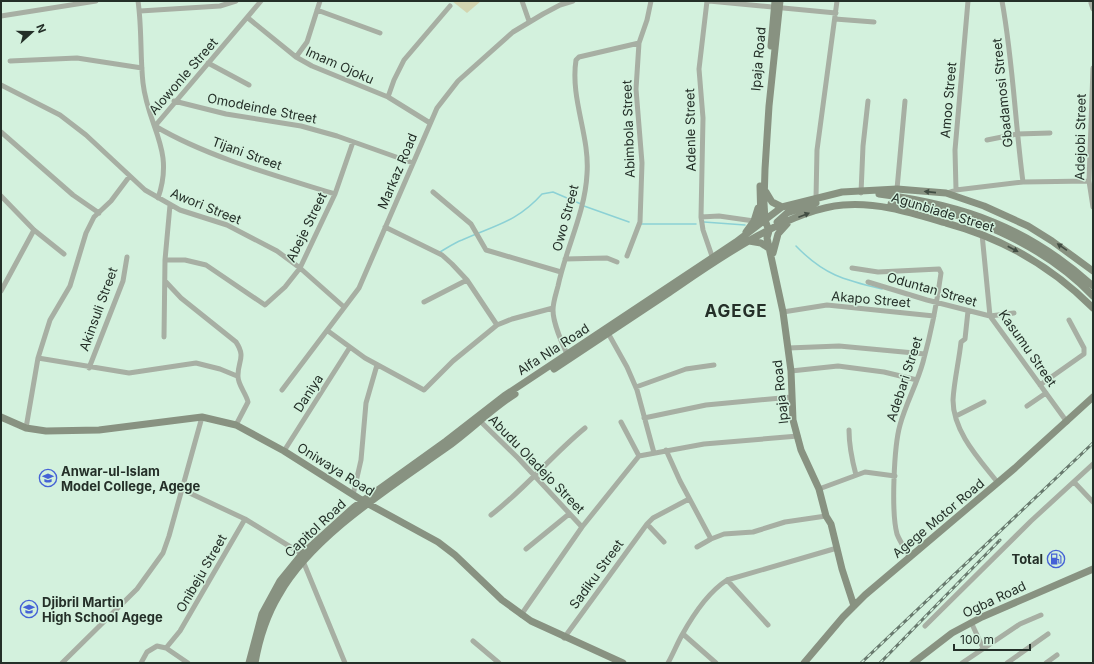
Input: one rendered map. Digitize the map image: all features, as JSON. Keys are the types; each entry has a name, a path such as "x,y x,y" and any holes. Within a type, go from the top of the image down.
{"main road":[{"name":"Ipaja Road","path":"763,222 777,5"},
{"name":"Ipaja Road","path":"777,5 765,112 759,204 767,234 783,312 791,372 793,420 801,450 819,489 826,516 831,524 854,606"},
{"path":"765,183 768,199 777,206 782,207"},
{"name":"Agunbiade Street","path":"763,222 782,207 842,192 869,192 897,189 946,193 984,206 1028,226 1052,241 1093,271"},
{"path":"778,227 777,222 787,213 810,204 861,192"},
{"path":"869,192 936,203 1001,223 1032,239 1064,261 1093,286"},
{"path":"736,242 749,230 754,221 759,204"},
{"path":"869,204 894,204 929,209 994,230 1029,247 1060,268 1093,296"},
{"name":"Agunbiade Street","path":"767,234 791,220 832,207 869,204 900,210 982,234 1014,249 1046,268 1093,308"},
{"path":"772,262 773,247 778,234 791,220"},
{"name":"Alfa Nla Road","path":"568,357 608,333 763,222"},
{"name":"Alfa Nla Road","path":"366,503 478,418 713,259 748,240 767,234"},
{"path":"748,240 761,244 770,249"},
{"name":"Agege Motor Road","path":"804,663 842,617 998,483 1093,397"},
{"name":"Oniwaya Road","path":"1,417 26,428 70,432 100,430 202,416 236,425 284,451 366,503 414,528 455,555 502,600 521,615 564,638 623,663"},
{"name":"Capitol Road","path":"248,663 262,614 280,581 302,557 366,503"},
{"name":"Capitol Road","path":"255,663 264,628 276,599 302,557"},
{"name":"Ogba Road","path":"913,663 952,633 971,622 1093,569"}],"street":[{"path":"1,16 96,1"},
{"path":"138,1 140,11 144,94 155,126"},
{"path":"140,11 220,6 236,1"},
{"name":"Alowonle Street","path":"158,198 164,174 164,160 162,146 155,126 174,101 248,18 260,1"},
{"path":"296,57 307,42 320,1"},
{"path":"522,1 529,21"},
{"name":"Markaz Road","path":"282,390 328,332 344,307 359,288 437,108 458,81 486,54 529,21 560,5 573,1"},
{"name":"Abimbola Street","path":"627,256 640,222 642,163 636,89 639,43 651,1"},
{"path":"708,1 777,5 836,13"},
{"name":"Adenle Street","path":"708,1 699,69 703,118 701,217 703,230 713,259"},
{"path":"816,198 817,150 837,1"},
{"name":"Amoo Street","path":"956,190 955,150 968,1"},
{"name":"Gbadamosi Street","path":"1002,1 1012,72 1023,182"},
{"path":"1091,3 1093,9"},
{"path":"388,97 394,80 404,60 450,6"},
{"path":"317,10 380,33"},
{"name":"Imam Ojoku","path":"248,18 296,57 332,75 388,97 430,123"},
{"path":"835,19 874,22"},
{"name":"Owo Street","path":"568,357 555,322 553,308 561,272 584,200 588,155 577,108 576,63 579,57 639,43"},
{"path":"10,61 77,58 142,68"},
{"path":"208,63 249,85"},
{"name":"Adejobi Street","path":"1093,68 1088,181 1093,207"},
{"name":"Awori Street","path":"1,84 60,115 86,135 129,177 170,206 227,225 277,251 300,268 344,307"},
{"name":"Omodeinde Street","path":"174,101 226,114 284,122 320,131 413,163"},
{"path":"861,192 863,146 868,101"},
{"path":"897,189 905,101"},
{"name":"Tijani Street","path":"155,126 179,140 278,177 335,194"},
{"path":"1,132 74,195 99,212"},
{"path":"987,140 1017,134 1050,133"},
{"name":"Abeje Street","path":"165,260 185,260 206,265 265,305 285,287 300,268 335,194 353,142"},
{"path":"26,428 38,358 50,320 70,286 86,233 94,217 111,201 129,177"},
{"path":"946,193 956,190 1023,182 1088,181"},
{"path":"433,192 470,224 486,250 561,272"},
{"path":"1,196 34,230 64,254"},
{"path":"164,338 166,282 165,260 170,206"},
{"path":"701,217 719,216 754,221"},
{"path":"385,227 442,255 467,280 497,326"},
{"path":"1,291 34,230"},
{"name":"Kasumu Street","path":"982,234 990,316 1067,422"},
{"name":"Akinsuli Street","path":"89,368 123,281 127,257"},
{"path":"565,259 607,258 617,262"},
{"name":"Adebari Street","path":"852,268 878,272 939,269 941,273 937,303 925,354 900,426 893,495 895,526 901,542 910,558"},
{"path":"424,302 437,293 467,280"},
{"path":"166,282 181,298 236,342 242,353 242,360 237,376 248,402 236,425"},
{"name":"Oduntan Street","path":"868,282 968,312 990,316 1014,313"},
{"name":"Akapo Street","path":"783,312 827,305 934,316"},
{"path":"328,332 377,364 426,390 454,361 497,326 553,308"},
{"path":"968,312 965,339 961,342 953,400 958,425 975,453 998,483"},
{"path":"1040,385 1084,354 1084,348 1069,320"},
{"path":"608,333 627,367 636,387 654,453"},
{"path":"788,348 839,346 925,354"},
{"name":"Daniya","path":"284,451 350,347"},
{"path":"38,358 89,368 129,373 196,363 220,369 237,376"},
{"path":"353,495 359,473 366,403 377,364"},
{"path":"636,387 686,369 714,365"},
{"path":"791,372 846,367 884,372 917,380"},
{"path":"1027,406 1046,393"},
{"path":"644,418 706,405 792,397"},
{"path":"956,416 984,402"},
{"path":"63,663 137,589 159,559 166,546 202,416"},
{"name":"Abudu Oladejo Street","path":"478,418 518,458 582,527"},
{"path":"621,422 639,456"},
{"path":"491,515 535,477 555,455 585,428"},
{"path":"849,430 850,451 854,461 856,475"},
{"path":"521,615 582,527 639,456 704,444 798,436"},
{"path":"666,450 689,499 711,539"},
{"path":"925,626 1031,521 1093,464"},
{"path":"819,489 865,472 895,476"},
{"path":"1074,482 1093,502"},
{"path":"181,489 245,519 302,557 346,663"},
{"name":"Sadiku Street","path":"564,638 653,518 689,499"},
{"path":"526,548 569,514"},
{"path":"697,547 724,534 753,532 785,522 826,516"},
{"name":"Onibeju Street","path":"166,648 180,631 245,519"},
{"path":"648,524 664,542"},
{"path":"668,663 682,634 712,590 727,580 837,548"},
{"path":"727,580 768,625"},
{"path":"962,663 1020,624 1041,614"},
{"path":"971,622 983,648"},
{"path":"682,634 716,663"},
{"path":"1007,663 1048,634"},
{"path":"473,641 499,663"},
{"path":"141,663 152,648 157,646 166,648 188,663"},
{"path":"1046,663 1057,655"}],"green space":[{"path":"452,1 481,1 467,13"}],"waterway":[{"path":"440,252 459,241 514,217 524,211 542,194 553,192 581,204"},
{"path":"584,206 629,222"},
{"path":"704,222 745,225"},
{"path":"640,224 696,224"},
{"path":"796,246 806,256 825,270 856,283 882,289"}],"railway":[{"path":"861,663 1093,443"},
{"path":"880,663 1000,540"}],"place":[{"name":"Anwar-ul-Islam Model College, Agege","path":"48,478"},
{"name":"Total","path":"1056,559"},
{"name":"Djibril Martin High School Agege","path":"29,609"}],"district":[{"name":"AGEGE","path":"736,311"}]}
